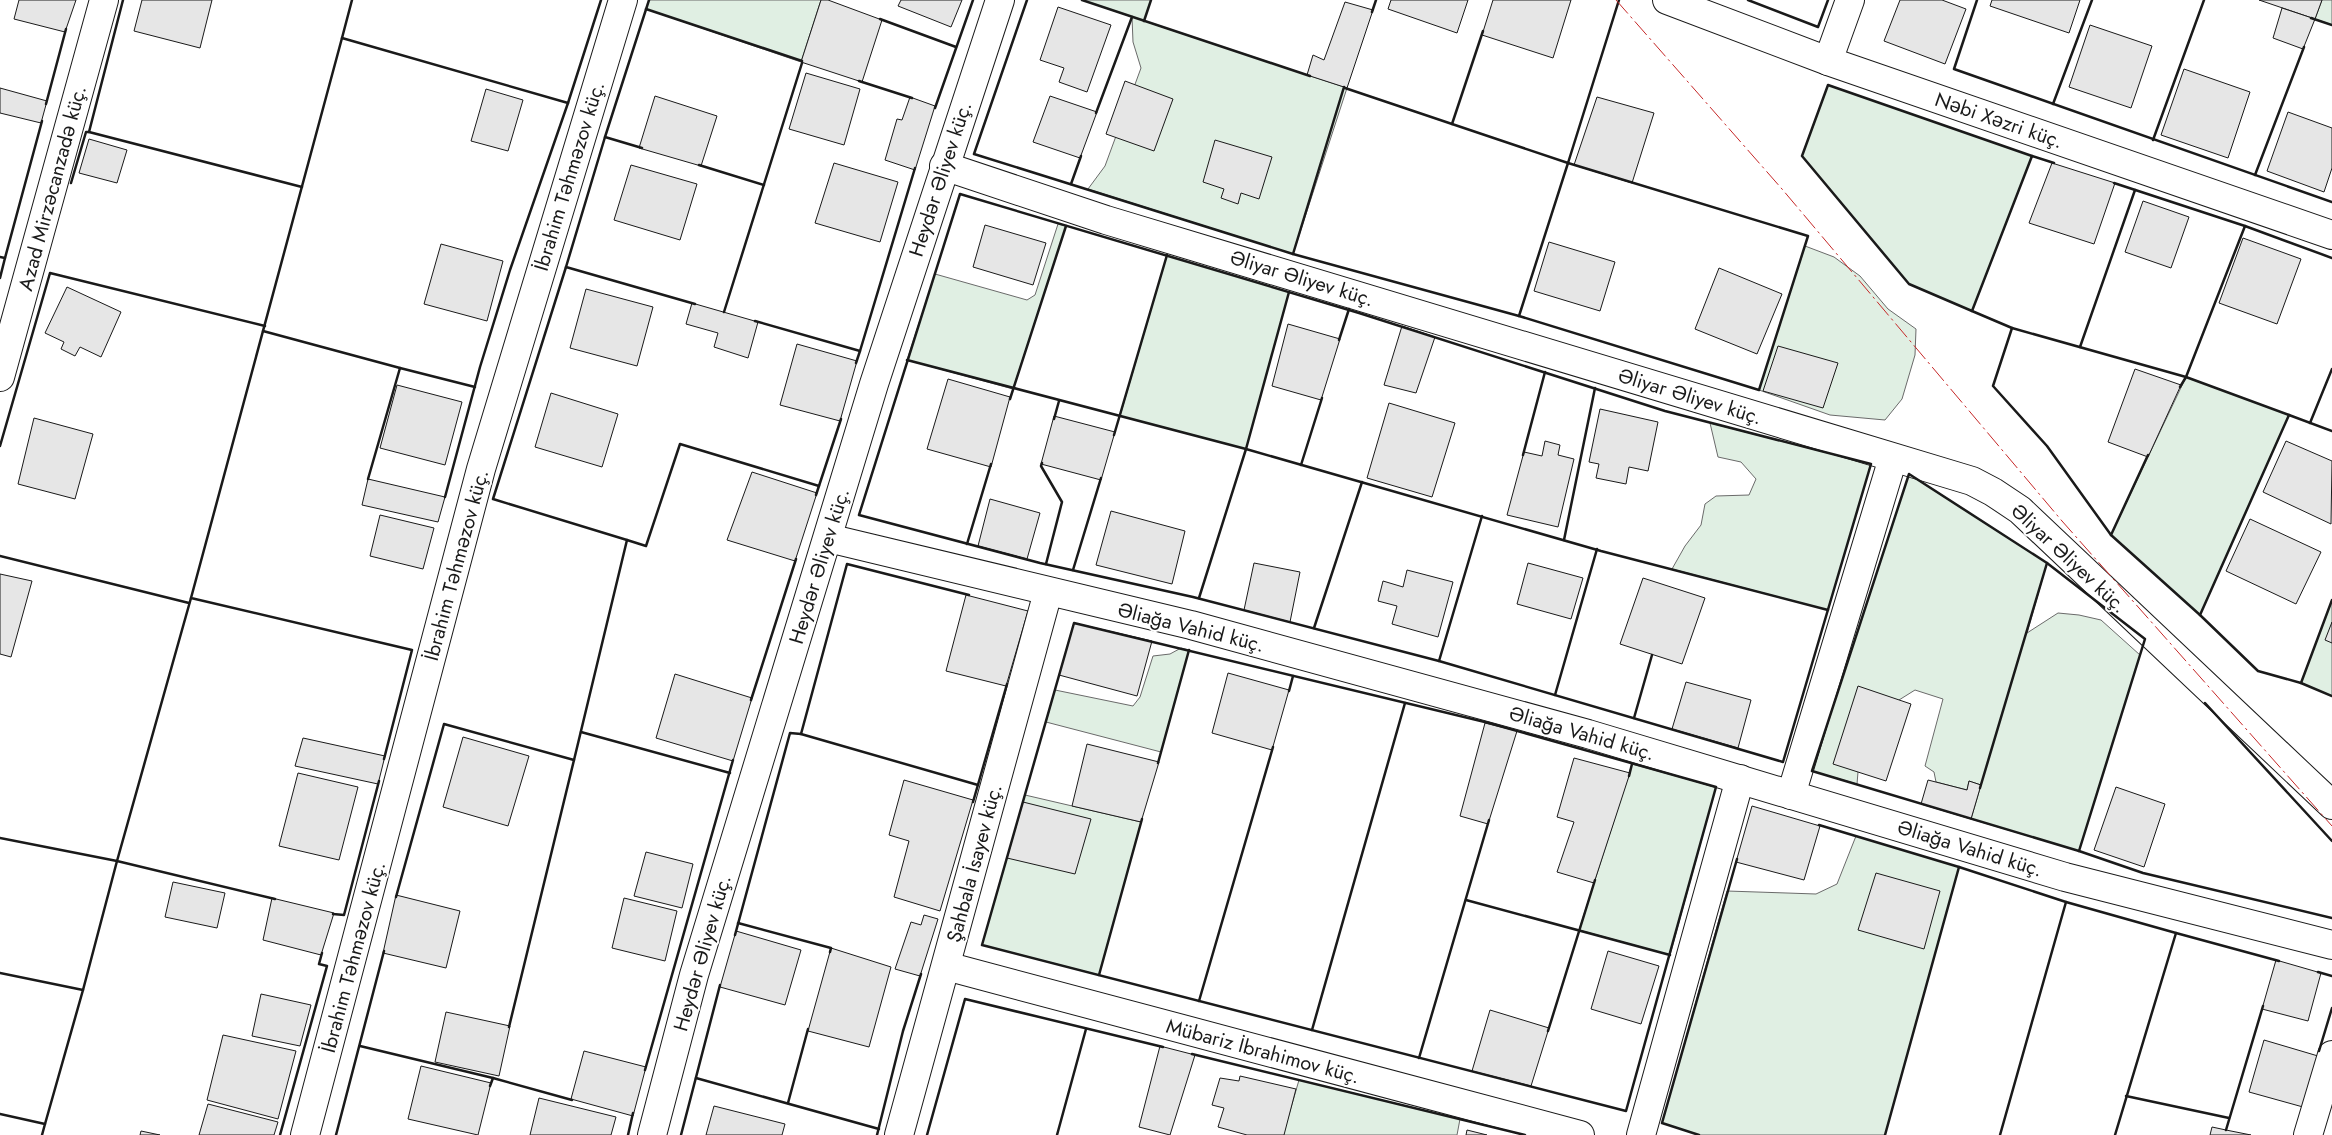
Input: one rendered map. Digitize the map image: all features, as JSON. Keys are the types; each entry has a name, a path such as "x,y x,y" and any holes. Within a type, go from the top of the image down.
{"street":[{"name":"Azad Mirzəcanzadə küç.","path":"0,377 104,0"},
{"name":"İbrahim Təhməzov küç.","path":"305,1135 481,469 623,0"},
{"name":"Heydər Əliyev küç.","path":"652,1135 694,975 944,166 1000,0"},
{"name":"Nəbi Xəzri küç.","path":"1667,0 1828,61 2332,236"},
{"path":"1828,61 1850,0"},
{"name":"Əliyar Əliyev küç.","path":"944,166 1106,220 1972,481 2020,510 2332,805"},
{"path":"1791,795 1893,458"},
{"name":"Əliağa Vahid küç.","path":"828,538 1200,627 1588,734 2065,877 2332,945"},
{"name":"Şahbala İsayev küç.","path":"899,1135 1048,592"},
{"path":"1642,1135 1740,779"},
{"name":"Mübariz İbrahimov küç.","path":"946,966 1580,1135"},
{"path":"2308,1135 2332,1055"}],"green space":[{"path":"649,0 821,0 801,62 646,9"},
{"path":"1082,0 1151,0 1144,21 1347,88 1293,254 1088,189 1105,166 1141,68 1133,42 1132,17"},
{"path":"2322,0 2332,0 2332,25 2315,19"},
{"path":"1828,85 2032,156 1972,311 1909,284 1802,156"},
{"path":"1058,224 1066,226 1013,389 907,360 935,274 1027,300 1035,295"},
{"path":"1805,246 1834,257 1860,276 1888,309 1916,329 1915,355 1902,399 1885,420 1830,415 1759,390"},
{"path":"1167,255 1289,292 1246,449 1120,416"},
{"path":"2186,377 2289,415 2200,615 2111,535"},
{"path":"1710,423 1871,464 1828,610 1672,569 1685,546 1701,525 1705,504 1716,496 1749,495 1756,479 1741,462 1718,457"},
{"path":"1909,474 2047,563 2027,633 2058,613 2079,615 2101,620 2140,655 2079,851 1971,819 1981,785 1969,781 1967,790 1936,782 1934,772 1925,766 1943,699 1915,690 1899,700 1858,772 1857,784 1812,771"},
{"path":"2332,600 2332,696 2301,683"},
{"path":"1181,648 1189,650 1161,752 1046,722 1055,690 1133,706 1140,697 1153,656 1170,654"},
{"path":"1632,764 1716,787 1670,955 1579,930"},
{"path":"1025,795 1141,822 1099,975 982,945"},
{"path":"1856,836 1959,867 1885,1135 1699,1135 1662,1123 1727,891 1816,894 1837,884"},
{"path":"1299,1080 1460,1119 1457,1135 1283,1135"}],"building":[{"path":"19,0 76,0 65,32 14,19"},
{"path":"142,0 212,0 200,48 134,31"},
{"path":"821,0 828,0 882,20 862,82 801,62"},
{"path":"901,0 962,0 951,27 898,6"},
{"path":"1391,0 1468,0 1457,33 1388,9"},
{"path":"1493,0 1571,0 1553,58 1482,35"},
{"path":"1900,0 1942,0 1966,9 1945,64 1884,41"},
{"path":"1992,0 2080,0 2069,33 1990,6"},
{"path":"2259,0 2322,0 2315,19"},
{"path":"1345,2 1373,10 1347,88 1307,75 1313,55 1324,60"},
{"path":"1058,7 1111,25 1087,92 1059,82 1064,68 1040,60"},
{"path":"2282,8 2315,19 2303,49 2273,38"},
{"path":"2090,25 2152,46 2131,108 2069,87"},
{"path":"2184,69 2250,92 2228,158 2161,135"},
{"path":"806,73 860,89 844,145 789,129"},
{"path":"1125,81 1173,99 1154,151 1106,134"},
{"path":"0,88 47,101 41,123 0,113"},
{"path":"486,89 523,100 508,151 471,141"},
{"path":"655,96 717,116 701,166 639,148"},
{"path":"1050,96 1097,112 1080,158 1033,142"},
{"path":"910,97 935,106 915,170 885,160 897,119 902,120"},
{"path":"1597,97 1654,113 1632,183 1574,165"},
{"path":"2288,112 2332,128 2332,168 2324,192 2267,171"},
{"path":"89,139 127,150 117,183 79,173"},
{"path":"1215,140 1272,157 1259,199 1241,193 1238,204 1221,198 1224,189 1203,182"},
{"path":"834,163 898,182 880,242 815,223"},
{"path":"2052,163 2115,183 2094,244 2029,223"},
{"path":"631,165 697,184 680,240 614,220"},
{"path":"2143,201 2189,217 2171,268 2125,252"},
{"path":"985,225 1046,243 1033,285 973,267"},
{"path":"2243,238 2301,259 2277,324 2219,303"},
{"path":"1549,242 1615,262 1600,311 1534,291"},
{"path":"441,244 503,261 487,321 424,304"},
{"path":"1719,268 1782,294 1757,354 1695,329"},
{"path":"67,287 121,312 101,357 80,347 75,356 61,349 64,342 45,333"},
{"path":"586,289 653,307 637,366 570,348"},
{"path":"692,303 758,322 748,358 714,347 718,333 686,324"},
{"path":"1288,324 1340,339 1321,400 1272,386"},
{"path":"1402,326 1435,337 1416,393 1384,385"},
{"path":"797,344 857,361 840,421 780,405"},
{"path":"1778,346 1838,363 1823,408 1763,391"},
{"path":"2135,369 2181,385 2148,457 2108,442"},
{"path":"948,379 1010,397 991,467 927,449"},
{"path":"397,385 462,402 445,465 380,448"},
{"path":"551,393 618,414 602,467 535,447"},
{"path":"1389,403 1455,423 1432,497 1367,478"},
{"path":"1600,409 1658,422 1648,471 1629,467 1626,484 1596,478 1599,464 1589,462"},
{"path":"1054,416 1115,432 1101,480 1041,464"},
{"path":"34,418 93,434 75,499 18,484"},
{"path":"1545,441 1560,445 1558,455 1574,459 1558,527 1507,515 1524,452 1542,456"},
{"path":"2286,441 2332,461 2331,524 2263,492"},
{"path":"752,472 817,493 795,561 727,540"},
{"path":"368,479 445,497 438,522 362,505"},
{"path":"990,499 1040,513 1027,559 978,546"},
{"path":"1111,511 1185,531 1172,584 1096,565"},
{"path":"380,515 434,528 423,569 370,556"},
{"path":"2250,519 2321,552 2296,604 2226,571"},
{"path":"1254,563 1300,572 1290,622 1244,610"},
{"path":"1528,563 1583,578 1571,619 1517,604"},
{"path":"1407,570 1453,582 1438,637 1392,624 1397,606 1378,601 1383,581 1403,587"},
{"path":"0,574 32,581 11,657 0,654"},
{"path":"1643,578 1705,598 1682,664 1620,644"},
{"path":"966,595 1028,611 1006,686 946,671"},
{"path":"2332,622 2332,643 2325,640"},
{"path":"1074,623 1152,641 1137,696 1059,675"},
{"path":"1228,673 1289,690 1272,750 1212,733"},
{"path":"675,674 752,698 733,761 656,738"},
{"path":"1686,682 1751,700 1738,748 1672,729"},
{"path":"1858,686 1911,704 1886,781 1833,764"},
{"path":"1485,723 1517,731 1488,824 1460,816"},
{"path":"463,737 529,756 508,826 443,807"},
{"path":"303,738 385,756 378,784 295,766"},
{"path":"1087,744 1159,762 1141,822 1072,806"},
{"path":"1574,758 1630,773 1594,883 1557,872 1574,822 1557,817"},
{"path":"298,773 358,787 339,860 279,846"},
{"path":"904,780 973,800 940,911 894,897 909,841 889,835"},
{"path":"1928,780 1967,790 1969,781 1981,785 1971,819 1921,804"},
{"path":"2116,787 2165,804 2144,867 2094,850"},
{"path":"1023,802 1091,819 1075,874 1007,858"},
{"path":"1752,806 1820,826 1804,880 1736,862"},
{"path":"646,852 693,864 682,908 634,896"},
{"path":"1876,873 1940,891 1924,949 1858,930"},
{"path":"173,882 225,893 217,928 165,917"},
{"path":"396,895 460,911 446,968 383,953"},
{"path":"272,898 334,913 321,955 263,940"},
{"path":"624,898 677,911 665,961 612,948"},
{"path":"924,915 938,919 920,976 895,969 911,922 921,925"},
{"path":"736,931 801,950 785,1005 720,987"},
{"path":"831,948 891,967 869,1047 808,1031"},
{"path":"1608,951 1659,966 1641,1024 1591,1009"},
{"path":"2276,960 2321,973 2308,1021 2262,1009"},
{"path":"261,994 311,1005 300,1046 252,1036"},
{"path":"1490,1010 1549,1028 1531,1086 1472,1071"},
{"path":"446,1012 510,1026 499,1076 435,1062"},
{"path":"223,1035 296,1051 278,1119 207,1100"},
{"path":"2264,1040 2318,1056 2303,1107 2249,1092"},
{"path":"1160,1046 1195,1055 1170,1135 1139,1127"},
{"path":"584,1051 646,1067 633,1116 571,1099"},
{"path":"421,1066 491,1083 478,1135 408,1119"},
{"path":"1240,1076 1296,1089 1284,1135 1247,1135 1218,1127 1224,1108 1212,1105 1220,1078 1239,1081"},
{"path":"539,1098 616,1117 611,1135 530,1135"},
{"path":"208,1104 278,1122 274,1135 199,1135"},
{"path":"714,1106 785,1124 782,1135 706,1135"},
{"path":"2212,1127 2226,1130 2251,1135 2210,1135"},
{"path":"1467,1130 1487,1135 1466,1135"},
{"path":"141,1131 160,1135 140,1135"}],"wall":[{"path":"71,183 86,132 89,132 123,0"},
{"path":"342,38 352,0"},
{"path":"568,103 601,0"},
{"path":"642,148 605,137 649,0"},
{"path":"935,108 973,0"},
{"path":"1027,0 974,154 1293,254 1519,316"},
{"path":"1082,0 1310,76"},
{"path":"1144,21 1151,0"},
{"path":"1372,12 1376,0"},
{"path":"1345,88 1568,163 1619,0"},
{"path":"1748,0 1818,27 1828,0"},
{"path":"1977,0 1954,69 2332,202"},
{"path":"2053,104 2092,0"},
{"path":"2153,140 2204,0"},
{"path":"646,9 802,61"},
{"path":"1096,113 1132,17"},
{"path":"2311,18 2332,25"},
{"path":"880,19 956,47"},
{"path":"46,104 66,29"},
{"path":"1452,124 1483,31"},
{"path":"384,759 412,650 191,598 342,38 568,103 510,270 480,367 445,497"},
{"path":"2255,175 2304,47"},
{"path":"724,312 802,63"},
{"path":"859,81 912,98"},
{"path":"1972,311 1909,284 1802,156 1828,85 2032,156"},
{"path":"1293,254 1344,87"},
{"path":"5,258 42,121"},
{"path":"89,132 302,187"},
{"path":"605,137 566,267 695,304"},
{"path":"1071,184 1081,156"},
{"path":"2012,328 1972,311 2032,156 2054,163"},
{"path":"1568,163 1808,236 1759,390 1519,316 1568,163"},
{"path":"699,165 764,185"},
{"path":"755,321 860,351 915,168"},
{"path":"2114,183 2245,226"},
{"path":"2080,347 2135,190"},
{"path":"960,194 1359,313 1665,411 1871,464 1783,762 1439,661 1193,597 1040,563 859,515 960,194"},
{"path":"1010,399 1066,226"},
{"path":"2111,535 2047,446 1993,386 2012,328 2186,377 2245,226 2332,258"},
{"path":"1114,435 1167,255"},
{"path":"0,257 5,258 0,278"},
{"path":"396,897 444,724 574,760 627,540 493,499 566,267"},
{"path":"0,446 50,273 265,326"},
{"path":"1199,598 1246,449 1289,292"},
{"path":"1339,340 1349,309"},
{"path":"263,331 400,368"},
{"path":"856,363 860,351"},
{"path":"907,360 1246,449 1601,551 1828,610"},
{"path":"368,479 400,368 475,387"},
{"path":"2310,423 2332,369"},
{"path":"1523,455 1545,372"},
{"path":"2180,387 2186,377 2289,415"},
{"path":"1564,540 1595,388"},
{"path":"1301,465 1322,398"},
{"path":"1054,419 1059,401"},
{"path":"2200,615 2289,415 2332,431"},
{"path":"816,495 841,419"},
{"path":"627,540 646,546 680,444 819,486"},
{"path":"2148,455 2111,535 2200,615 2258,671 2301,683"},
{"path":"1042,463 1041,466 1062,502 1046,564"},
{"path":"967,544 991,464"},
{"path":"1909,474 2047,563 2145,639 2079,851 1812,771 1909,474"},
{"path":"1073,570 1101,478"},
{"path":"1314,628 1362,482"},
{"path":"1439,661 1482,516"},
{"path":"1555,695 1597,549"},
{"path":"0,556 189,603"},
{"path":"751,700 796,559"},
{"path":"1980,788 2047,563"},
{"path":"801,734 847,564 969,595"},
{"path":"191,598 117,861 275,899"},
{"path":"2332,600 2301,683 2332,696"},
{"path":"1074,623 1489,723 1716,787 1626,1111 982,945 1074,623"},
{"path":"1158,763 1189,650"},
{"path":"1634,718 1652,655"},
{"path":"1289,691 1293,676"},
{"path":"973,802 1007,684"},
{"path":"1312,1030 1405,703"},
{"path":"2205,703 2332,841"},
{"path":"581,732 730,773"},
{"path":"735,935 790,733 801,734 978,785"},
{"path":"1199,1001 1273,747"},
{"path":"509,1027 574,760"},
{"path":"645,1070 733,760"},
{"path":"1629,776 1632,764"},
{"path":"333,914 344,915 379,781"},
{"path":"1099,975 1142,819"},
{"path":"1419,1058 1489,820"},
{"path":"1819,825 1959,867 1885,1135"},
{"path":"0,838 117,861 83,990"},
{"path":"2079,851 2143,873 2332,918"},
{"path":"1699,1135 1662,1123 1737,859"},
{"path":"1959,867 2066,902 2000,1135"},
{"path":"1548,1031 1595,880"},
{"path":"1466,900 1670,955"},
{"path":"2066,902 2176,933 2115,1135"},
{"path":"738,923 831,948 830,952"},
{"path":"2176,933 2279,961"},
{"path":"336,1135 384,951"},
{"path":"280,1135 327,966 319,964 322,953"},
{"path":"2318,972 2332,976"},
{"path":"0,973 83,990 45,1124"},
{"path":"877,1135 903,1031 921,974"},
{"path":"681,1135 720,985"},
{"path":"927,1135 965,999 1163,1047"},
{"path":"2226,1130 2263,1006"},
{"path":"2319,1051 2332,1008"},
{"path":"788,1103 808,1029"},
{"path":"1057,1135 1086,1029"},
{"path":"360,1046 493,1078 490,1086"},
{"path":"1192,1054 1525,1135"},
{"path":"493,1078 572,1100"},
{"path":"696,1078 879,1129"},
{"path":"2126,1096 2229,1118"},
{"path":"628,1135 633,1113"},
{"path":"0,1114 45,1124 42,1135"}],"power":[{"path":"1616,0 1782,189 2062,521 2332,826"}]}
